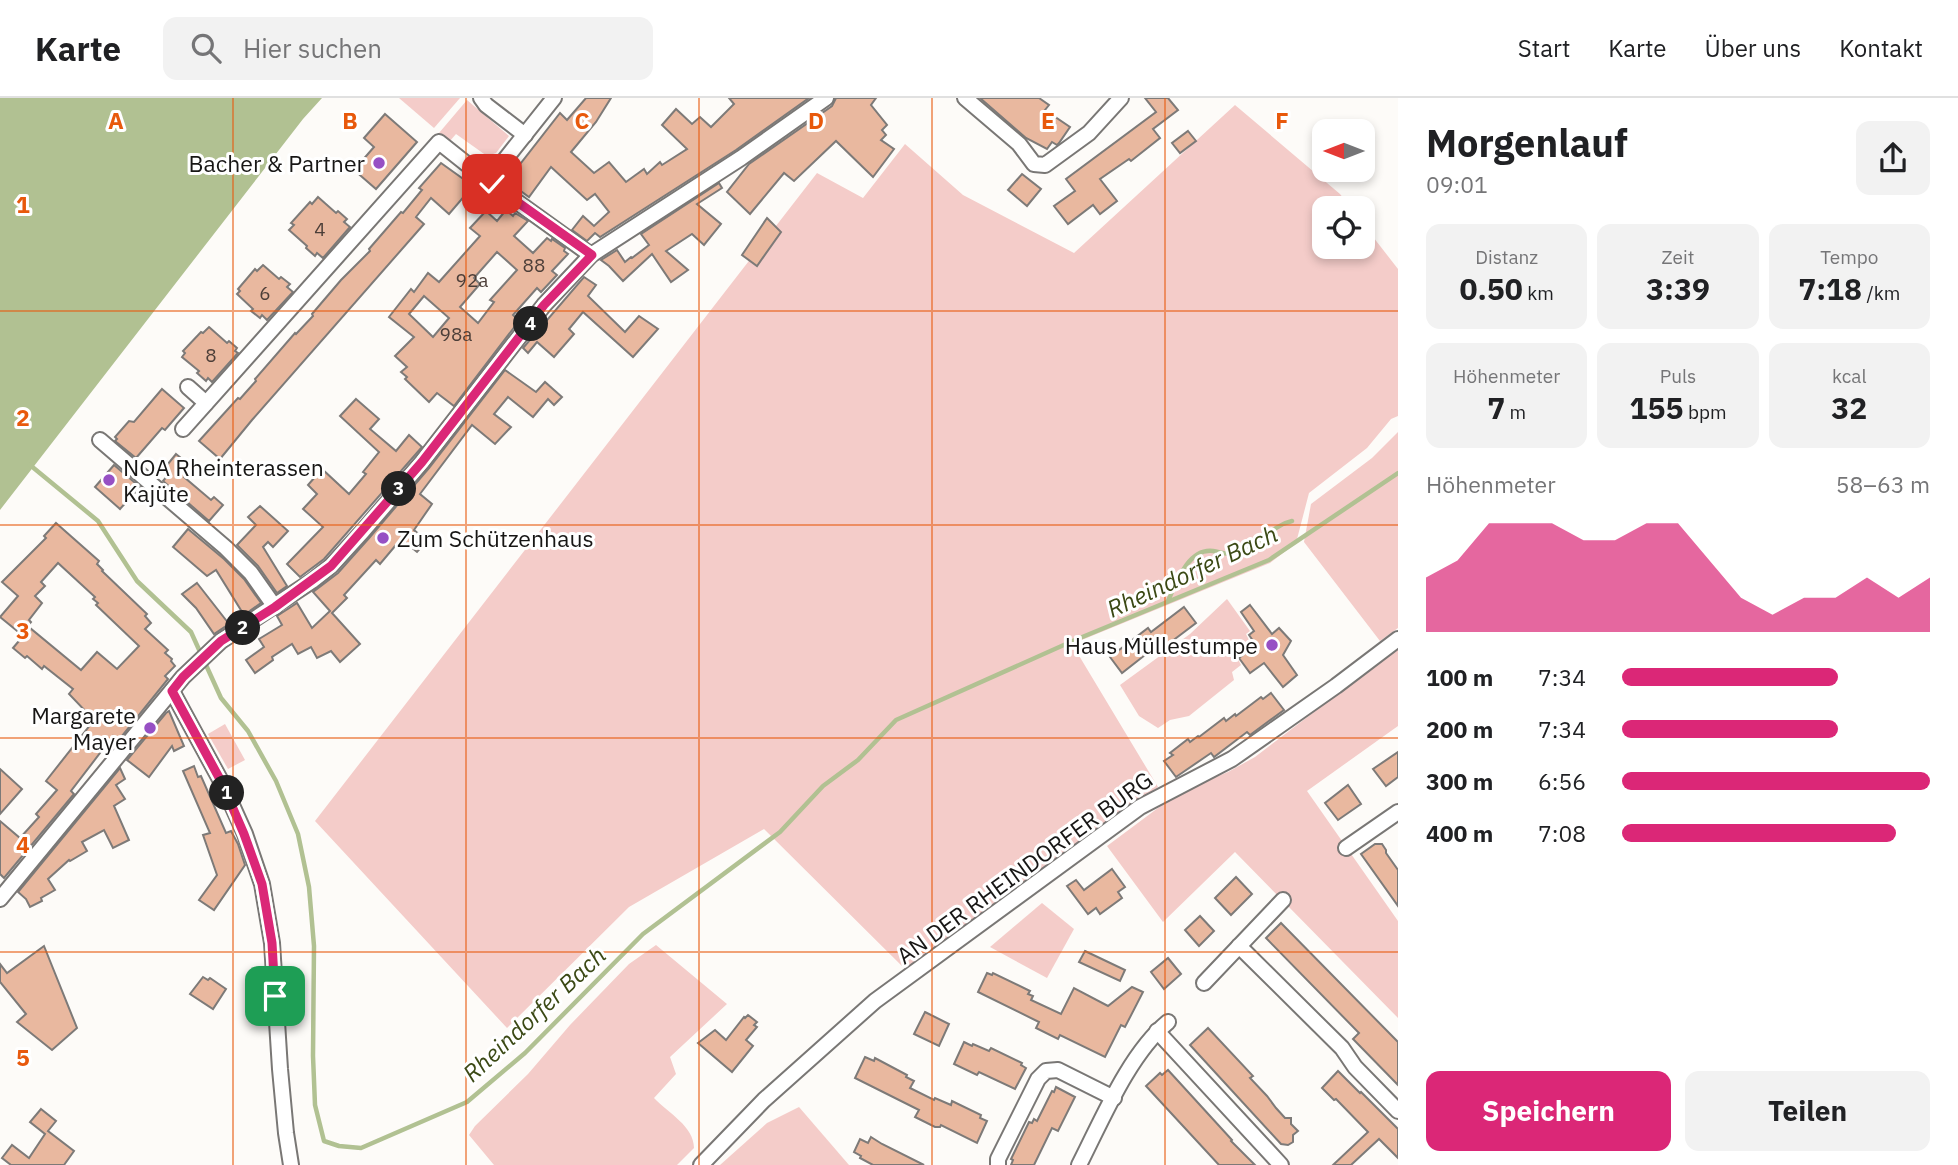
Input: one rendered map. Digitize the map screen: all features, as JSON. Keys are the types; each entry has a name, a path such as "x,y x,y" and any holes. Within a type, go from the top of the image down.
{"street":[{"path":"481,98 524,135"},
{"path":"488,181 554,98"},
{"path":"0,899 183,677 213,648 331,566 422,462 544,305 592,255 741,158 826,98"},
{"path":"965,98 1019,144 1034,164 1045,165 1088,133 1121,98"},
{"path":"183,429 439,142 488,181 592,255"},
{"path":"188,387 206,403"},
{"path":"100,440 226,548 251,573 275,607"},
{"name":"AN DER RHEINDORFER BURG","path":"701,1165 764,1100 875,1001 1140,807 1232,759 1398,639"},
{"path":"172,691 222,783 262,884 272,943 280,1069 291,1165"},
{"path":"1346,848 1398,812"},
{"path":"1204,983 1283,900"},
{"path":"1239,946 1342,1048 1355,1067 1398,1111"},
{"path":"1079,1165 1145,1044 1162,1027 1281,1165"},
{"path":"998,1165 998,1159 1038,1079 1046,1071 1058,1070 1114,1098"}],"shaded area":[{"path":"0,98 322,98 0,510"},
{"path":"399,98 460,98 434,128"},
{"path":"467,100 509,136 496,153 487,156 456,134 449,142 439,133"},
{"path":"1235,105 1312,170 1312,182 1326,182 1342,196 1312,196 1312,259 1375,259 1375,239 1398,269 1398,416 1391,419 1367,448 1309,493 1296,543 1270,563 1072,644 1158,787 911,975 764,829 629,907 507,1028 315,821 817,173 863,198 905,144 963,195 1074,253"},
{"path":"1398,432 1398,628 1380,641 1304,542 1311,504 1372,458"},
{"path":"1227,599 1250,631 1246,634 1251,644 1236,655 1241,665 1232,672 1234,680 1189,716 1170,720 1158,728 1139,716 1120,685 1190,634"},
{"path":"1398,648 1398,726 1307,791 1398,921 1398,1018 1235,852 1163,922 1107,846 1166,802 1255,757"},
{"path":"225,724 245,760 228,769 208,734"},
{"path":"1042,903 1074,929 1047,978 990,947"},
{"path":"656,945 727,1004 670,1057 676,1074 654,1098 685,1126 693,1140 694,1148 677,1165 494,1165 469,1135 475,1126 528,1074 570,1025 629,964"},
{"path":"799,1107 849,1165 720,1165 767,1123"}],"building":[{"path":"586,98 611,98 596,122 571,152 594,173 609,162 626,182 644,169 647,174 660,162 662,165 687,149 662,125 676,109 692,124 700,117 711,127 734,104 729,98 809,98 736,150 600,237 595,233 587,241 572,230 583,216 594,226 609,212 595,194 587,200 551,167 529,197 507,181 560,113 567,120"},
{"path":"836,98 876,98 871,105 887,125 882,130 886,135 881,140 894,149 873,177 836,141 794,181 784,173 750,214 727,192 749,164 832,106"},
{"path":"980,98 1039,98 1049,105 1045,110 1070,127 1057,145 1052,142 1047,149 1026,138"},
{"path":"1145,98 1168,98 1178,110 1153,129 1160,138 1131,161 1129,159 1100,179 1117,201 1100,214 1093,205 1068,224 1054,206 1075,191 1066,179 1156,112"},
{"path":"385,114 417,142 376,189 354,170 374,147 364,138"},
{"path":"1188,131 1196,141 1180,153 1172,143"},
{"path":"441,163 473,186 449,214 431,198 416,217 424,224 220,459 199,441 238,398 240,399 341,280 370,251 422,190 419,188"},
{"path":"1022,174 1041,189 1027,206 1008,190"},
{"path":"719,183 722,188 697,204 721,224 704,245 692,234 666,251 688,270 671,282 652,254 623,281 601,260 617,250 625,262 632,258 649,245 641,234"},
{"path":"318,197 347,219 344,222 350,227 323,258 317,253 315,256 289,230 294,225 291,223"},
{"path":"506,210 513,216 515,213 528,221 514,236 533,253 547,238 565,248 564,251 568,254 552,271 557,275 541,292 537,288 513,315 519,321 454,406 437,393 429,402 405,379 407,377 401,372 407,367 395,356 414,337 389,317 411,289 414,292 428,273 439,282 480,236 470,228 486,211 497,221","holes":["497,252 517,270 490,300 494,302 478,323 460,307 480,284 474,278","424,296 449,318 433,337 409,314"]},
{"path":"767,218 781,232 757,266 742,255"},
{"path":"263,265 279,279 281,277 290,284 287,287 293,292 267,320 251,311 253,309 237,294 240,291 238,289 255,269 257,271"},
{"path":"584,277 596,285 588,296 625,332 639,316 658,329 633,357 583,312 569,329 574,334 554,357 537,342 528,353 523,348"},
{"path":"209,327 237,348 235,351 238,353 212,382 208,378 206,381 197,373 199,371 182,357 185,353 183,351"},
{"path":"505,370 536,392 545,382 562,397 554,405 548,399 533,417 508,397 494,414 511,427 495,444 472,425 420,494 432,504 414,530 427,541 417,552 401,539 380,564 376,560 344,595 347,598 332,613 360,644 340,662 331,651 317,658 311,647 298,654 292,644 272,657 273,660 255,673 246,660 264,647 259,639 282,625 277,616 297,603 312,628 330,611 313,592 338,573 370,537 429,468"},
{"path":"162,389 184,408 136,458 115,441 115,437 129,421 134,422"},
{"path":"356,399 379,419 370,429 396,451 409,435 422,447 324,559 300,577 287,564 323,527 303,509 317,494 308,485 322,469 349,494 366,474 363,472 379,452 340,416"},
{"path":"176,454 192,467 184,477 211,500 214,497 223,505 209,521 163,481 169,474 163,470"},
{"path":"114,465 140,487 120,509 95,487"},
{"path":"260,506 288,531 273,547 268,542 263,547 287,586 277,593 258,566 237,545 256,525 248,517"},
{"path":"56,523 99,561 97,564 102,571 147,614 145,616 151,623 145,629 168,650 165,653 175,666 165,676 168,679 118,741 113,736 71,791 74,794 4,878 0,874 0,821 20,838 39,817 36,814 57,790 46,781 94,720 69,694 73,689 44,666 42,669 13,648 30,628 81,670 97,652 117,669 139,646 96,605 98,603 93,599 95,597 58,563 41,582 45,586 35,596 42,603 21,634 0,617 18,596 2,582 46,538 44,536"},
{"path":"188,529 244,579 261,603 244,615 216,570 207,576 173,547"},
{"path":"197,583 229,624 214,634 196,608 182,594"},
{"name":"Haus Müllestumpe","path":"1250,605 1272,634 1279,628 1291,641 1283,655 1297,675 1283,687 1264,663 1250,673 1239,658 1256,645 1249,635 1254,631 1241,612"},
{"path":"1184,607 1196,623 1163,648 1159,644 1122,673 1110,657 1148,628 1151,632"},
{"path":"1271,693 1284,710 1250,735 1247,732 1214,757 1211,753 1176,777 1164,761 1173,755 1170,753 1188,739 1190,742 1224,718 1226,721 1235,714 1236,716 1261,697 1263,699"},
{"path":"169,711 184,746 174,751 172,746 149,777 127,760"},
{"path":"1398,752 1398,777 1386,786 1373,769"},
{"path":"194,766 226,833 231,831 238,844 245,865 214,910 199,900 217,875 203,835 210,833 183,771"},
{"path":"120,768 125,779 116,785 125,799 114,806 129,840 113,848 104,830 82,842 87,851 69,860 48,879 55,890 30,907 18,892"},
{"path":"0,769 22,789 0,814"},
{"path":"1348,785 1361,804 1338,820 1325,803"},
{"path":"1375,844 1382,844 1398,870 1398,906 1361,854"},
{"path":"1112,869 1125,887 1118,892 1122,898 1100,914 1096,908 1088,914 1067,886 1076,880 1084,890"},
{"path":"1236,877 1252,894 1231,915 1215,898"},
{"path":"1200,916 1214,931 1199,946 1185,930"},
{"path":"1281,923 1398,1042 1398,1085 1353,1039 1359,1033 1266,938"},
{"path":"44,946 77,1028 52,1050 17,1022 26,1014 0,982 0,964 7,973"},
{"path":"1085,951 1125,970 1120,981 1079,962"},
{"path":"1168,958 1181,974 1164,989 1151,972"},
{"path":"987,973 993,973 1030,991 1028,994 1033,996 1031,1000 1061,1014 1074,988 1108,1006 1132,987 1143,992 1125,1027 1121,1025 1105,1057 1060,1035 1058,1039 1036,1028 1039,1022 978,992"},
{"path":"203,977 208,980 210,978 226,989 213,1009 190,994"},
{"path":"925,1012 949,1024 939,1046 914,1034"},
{"path":"748,1015 757,1022 754,1025 757,1027 746,1040 753,1046 732,1072 698,1043 715,1030 726,1040"},
{"path":"1208,1028 1253,1076 1250,1078 1285,1118 1291,1118 1291,1124 1298,1131 1293,1135 1293,1142 1288,1145 1281,1144 1190,1045"},
{"path":"964,1042 989,1051 991,1048 1022,1063 1026,1068 1015,1089 954,1064"},
{"path":"865,1057 874,1061 875,1058 907,1075 906,1077 914,1081 910,1088 934,1100 935,1098 951,1105 952,1101 981,1115 980,1118 987,1121 977,1143 941,1125 935,1127 915,1117 919,1110 855,1078"},
{"path":"1168,1070 1255,1165 1219,1165 1146,1086 1160,1073 1162,1075"},
{"path":"1338,1071 1398,1129 1398,1158 1379,1139 1351,1165 1333,1165 1368,1132 1322,1088"},
{"path":"1056,1087 1075,1097 1058,1131 1052,1128 1034,1165 1011,1165 1011,1159 1029,1122 1032,1123 1034,1119 1037,1121"},
{"path":"41,1109 56,1121 48,1131 74,1151 64,1165 11,1165 2,1158 12,1145 29,1158 45,1134 30,1122"},
{"path":"871,1137 924,1165 873,1165 854,1152 860,1139 868,1143"}],"waterway":[{"name":"Rheindorfer Bach","path":"30,465 98,521 137,581 191,632 221,698 248,731 276,781 298,834 309,887 314,946 315,1105 324,1141 339,1146 361,1148 467,1102 525,1053 643,934 780,832 823,786 858,760 896,720 1075,640 1269,560 1398,473"},
{"path":"1168,601 1184,568 1197,555 1213,551 1242,553 1279,526 1292,521"}],"place":[{"name":"Bacher & Partner","path":"379,163"},
{"name":"NOA Rheinterassen Kajüte","path":"109,480"},
{"name":"Zum Schützenhaus","path":"383,538"},
{"name":"Haus Müllestumpe","path":"1272,645"},
{"name":"Margarete Mayer","path":"150,728"}],"route":[{"path":"275,996 272,943 262,884 222,783 172,691 221,641 312,582 331,566 422,462 544,305 592,255 492,184"}]}
